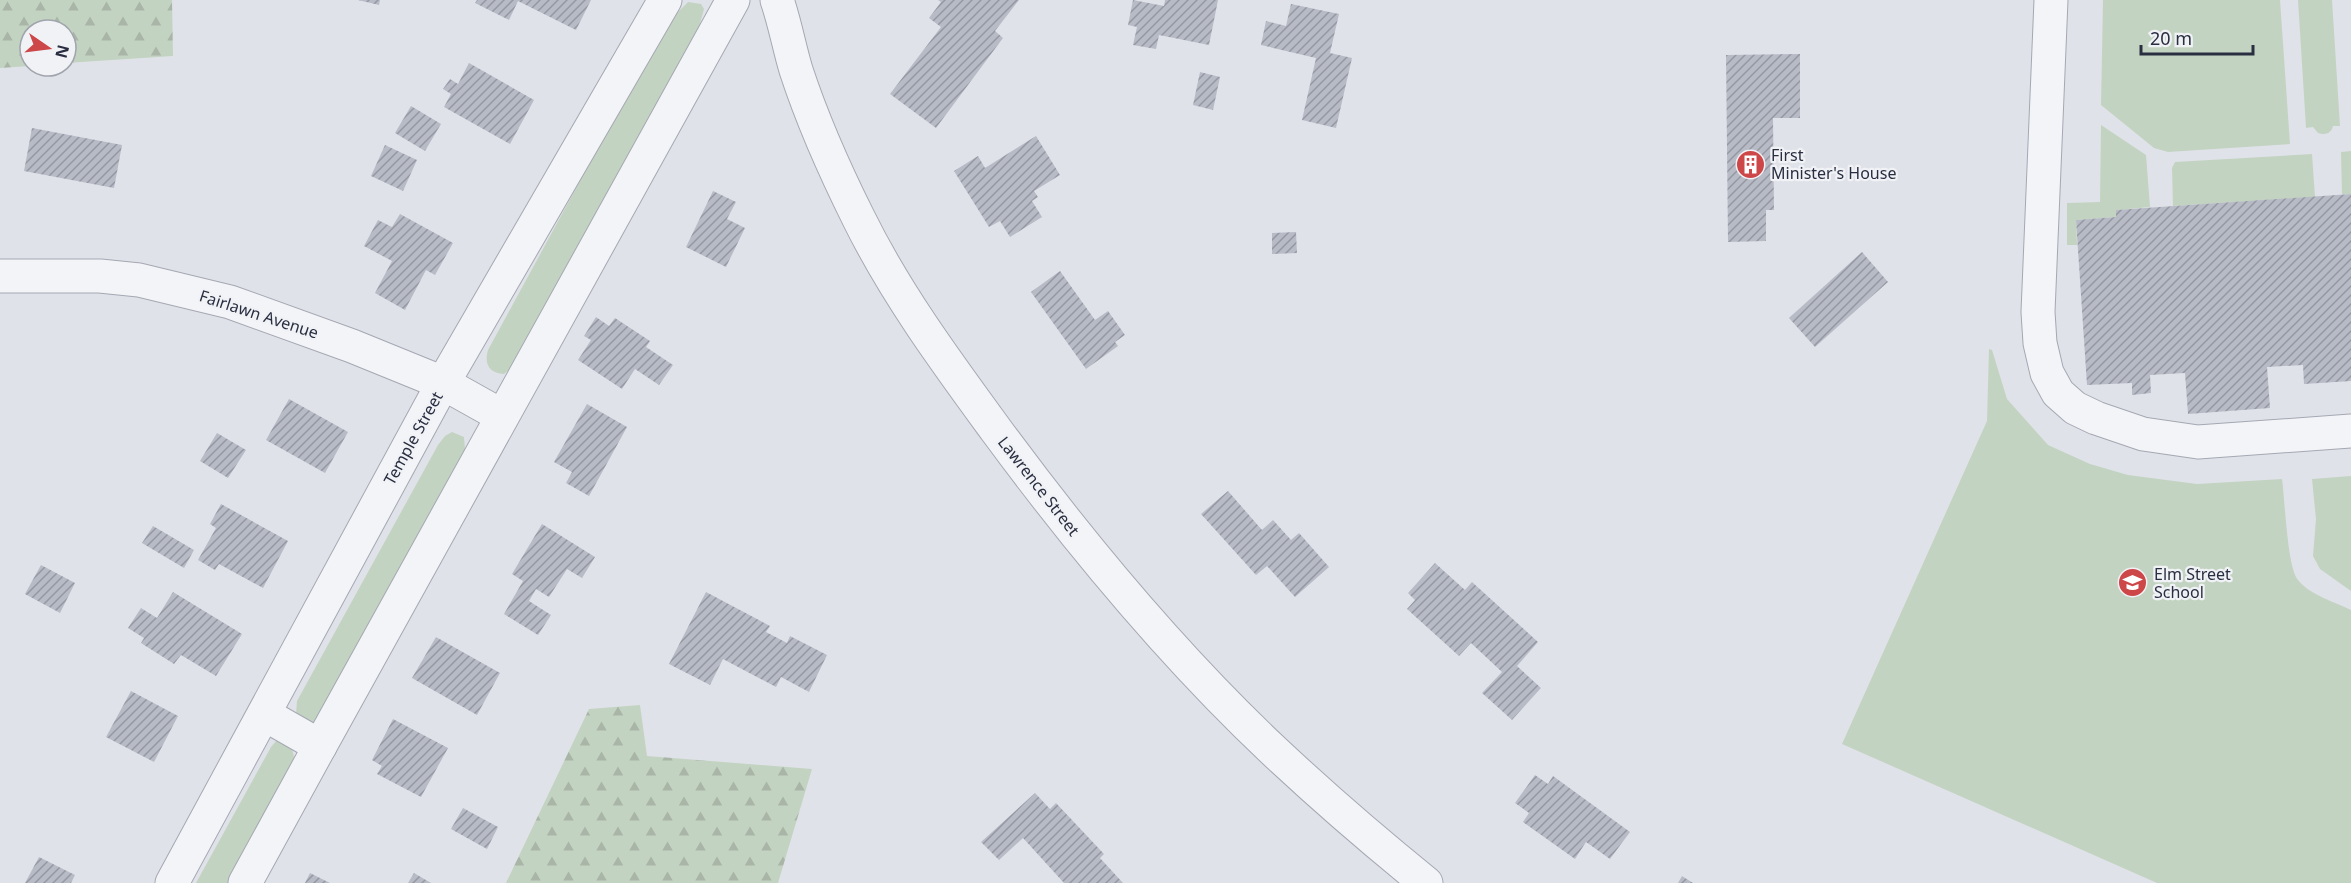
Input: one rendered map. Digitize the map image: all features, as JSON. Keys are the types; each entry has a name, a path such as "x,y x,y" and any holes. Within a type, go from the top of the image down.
{"street":[{"name":"Temple Street","path":"172,883 443,383 665,0"},
{"path":"245,883 734,0"},
{"name":"Lawrence Street","path":"777,0 796,69 821,138 861,223 934,342 1016,458 1119,587 1220,697 1330,802 1426,883"},
{"path":"2051,0 2038,312 2040,342 2047,373 2058,393 2075,408 2096,418 2161,438 2198,442 2351,431"},
{"name":"Fairlawn Avenue","path":"0,276 62,274 100,276 139,280 184,290 274,316 443,383 502,416"},
{"path":"264,714 320,746"}],"green space":[{"path":"0,0 172,0 173,56 78,62 78,18 18,18 18,67 0,68"},
{"path":"2103,0 2280,0 2290,144 2168,152 2154,148 2101,105"},
{"path":"2298,0 2332,0 2340,126 2333,126 2331,131 2325,134 2318,133 2313,127 2306,128"},
{"path":"688,2 701,4 704,9 699,27 510,369 504,374 491,370 487,363 488,350 605,135 673,17"},
{"path":"2101,125 2146,155 2150,207 2117,210 2116,217 2076,220 2077,245 2067,245 2067,203 2100,202"},
{"path":"2351,151 2351,194 2342,194 2341,152"},
{"path":"2312,154 2315,197 2173,206 2172,168 2175,162"},
{"path":"1989,349 1992,350 2007,399 2048,445 2090,464 2128,475 2197,484 2282,479 2294,573 2303,585 2316,594 2351,610 2351,883 2157,883 1842,744 1987,421"},
{"path":"452,432 464,437 465,450 323,716 313,725 296,714 297,701 438,445 445,436"},
{"path":"2351,476 2351,591 2320,569 2313,556 2316,519 2312,479"},
{"path":"640,705 647,756 812,769 778,883 506,883 589,709"},
{"path":"276,741 290,746 294,760 230,883 196,883 271,747"}],"building":[{"path":"358,0 380,0 379,5"},
{"path":"477,0 591,0 576,30 518,1 509,20 475,3"},
{"path":"938,0 1019,0 995,31 1003,38 936,128 890,94 941,27 929,18 941,2"},
{"path":"1133,0 1164,6 1165,0 1218,0 1209,45 1159,35 1156,49 1133,45 1137,27 1128,25"},
{"path":"1291,4 1339,14 1330,53 1352,58 1336,128 1302,120 1316,58 1261,45 1266,21 1286,26"},
{"name":"First Minister's House","path":"1800,54 1800,118 1773,118 1774,210 1766,210 1766,241 1728,242 1726,55"},
{"path":"469,63 534,100 510,144 444,107 451,94 443,89 450,79 458,84"},
{"path":"1200,72 1220,77 1213,110 1193,105"},
{"path":"411,106 441,124 425,151 395,133"},
{"path":"32,128 122,145 114,188 24,171"},
{"path":"1036,136 1060,175 1034,191 1038,197 1032,201 1042,217 1010,237 1000,221 989,227 954,171 978,156 985,168"},
{"path":"385,145 417,160 403,191 371,176"},
{"path":"713,191 736,202 727,219 745,228 726,267 686,247"},
{"path":"2351,194 2351,381 2304,384 2303,365 2267,367 2270,408 2188,414 2185,373 2150,375 2151,393 2132,395 2132,383 2087,385 2076,220 2116,217 2116,210"},
{"path":"400,214 453,243 435,275 426,270 405,310 375,293 392,261 364,246 378,220 392,227"},
{"path":"1296,232 1297,253 1272,254 1272,233"},
{"path":"1862,252 1888,282 1815,347 1789,318"},
{"path":"1060,271 1095,320 1108,311 1125,335 1115,342 1118,346 1086,369 1031,292"},
{"path":"596,317 609,326 615,318 650,341 646,347 673,365 659,385 635,369 622,389 578,360 591,340 584,336"},
{"path":"289,399 348,432 325,473 266,440"},
{"path":"587,404 627,427 589,496 566,483 572,472 554,462"},
{"path":"217,433 246,450 228,478 200,461"},
{"path":"1228,491 1262,530 1273,520 1291,540 1299,533 1329,567 1295,597 1267,566 1256,575 1201,514"},
{"path":"221,504 288,541 263,588 219,564 215,570 198,560 216,528 210,524"},
{"path":"542,524 595,557 582,578 567,569 549,597 536,589 529,601 551,615 538,635 504,614 523,581 512,574"},
{"path":"153,526 194,550 184,568 142,543"},
{"path":"1435,563 1465,590 1472,582 1538,642 1517,666 1541,688 1512,720 1482,693 1502,672 1471,643 1459,656 1407,609 1415,600 1408,593"},
{"path":"41,565 75,583 60,613 25,594"},
{"path":"173,592 242,634 216,676 181,655 174,664 141,643 144,638 128,628 141,608 157,618"},
{"path":"706,592 770,626 766,632 787,643 790,636 827,655 809,692 781,677 776,687 723,659 710,685 669,664"},
{"path":"436,637 500,673 477,715 412,678"},
{"path":"131,691 178,716 154,762 106,737"},
{"path":"393,719 448,748 421,797 377,774 382,766 372,760"},
{"path":"1535,775 1548,784 1553,776 1630,832 1610,859 1586,842 1575,859 1523,822 1529,813 1515,803"},
{"path":"1035,793 1050,809 1056,803 1104,854 1100,858 1123,883 1064,883 1023,838 999,860 981,842"},
{"path":"463,808 498,827 487,849 451,829"},
{"path":"39,857 75,875 71,883 25,883"},
{"path":"310,873 330,883 305,883"},
{"path":"414,873 431,883 408,883"},
{"path":"1682,876 1693,883 1678,883"}],"place":[{"name":"First Minister's House","path":"1750,164"},
{"name":"Elm Street School","path":"2133,583"}]}
